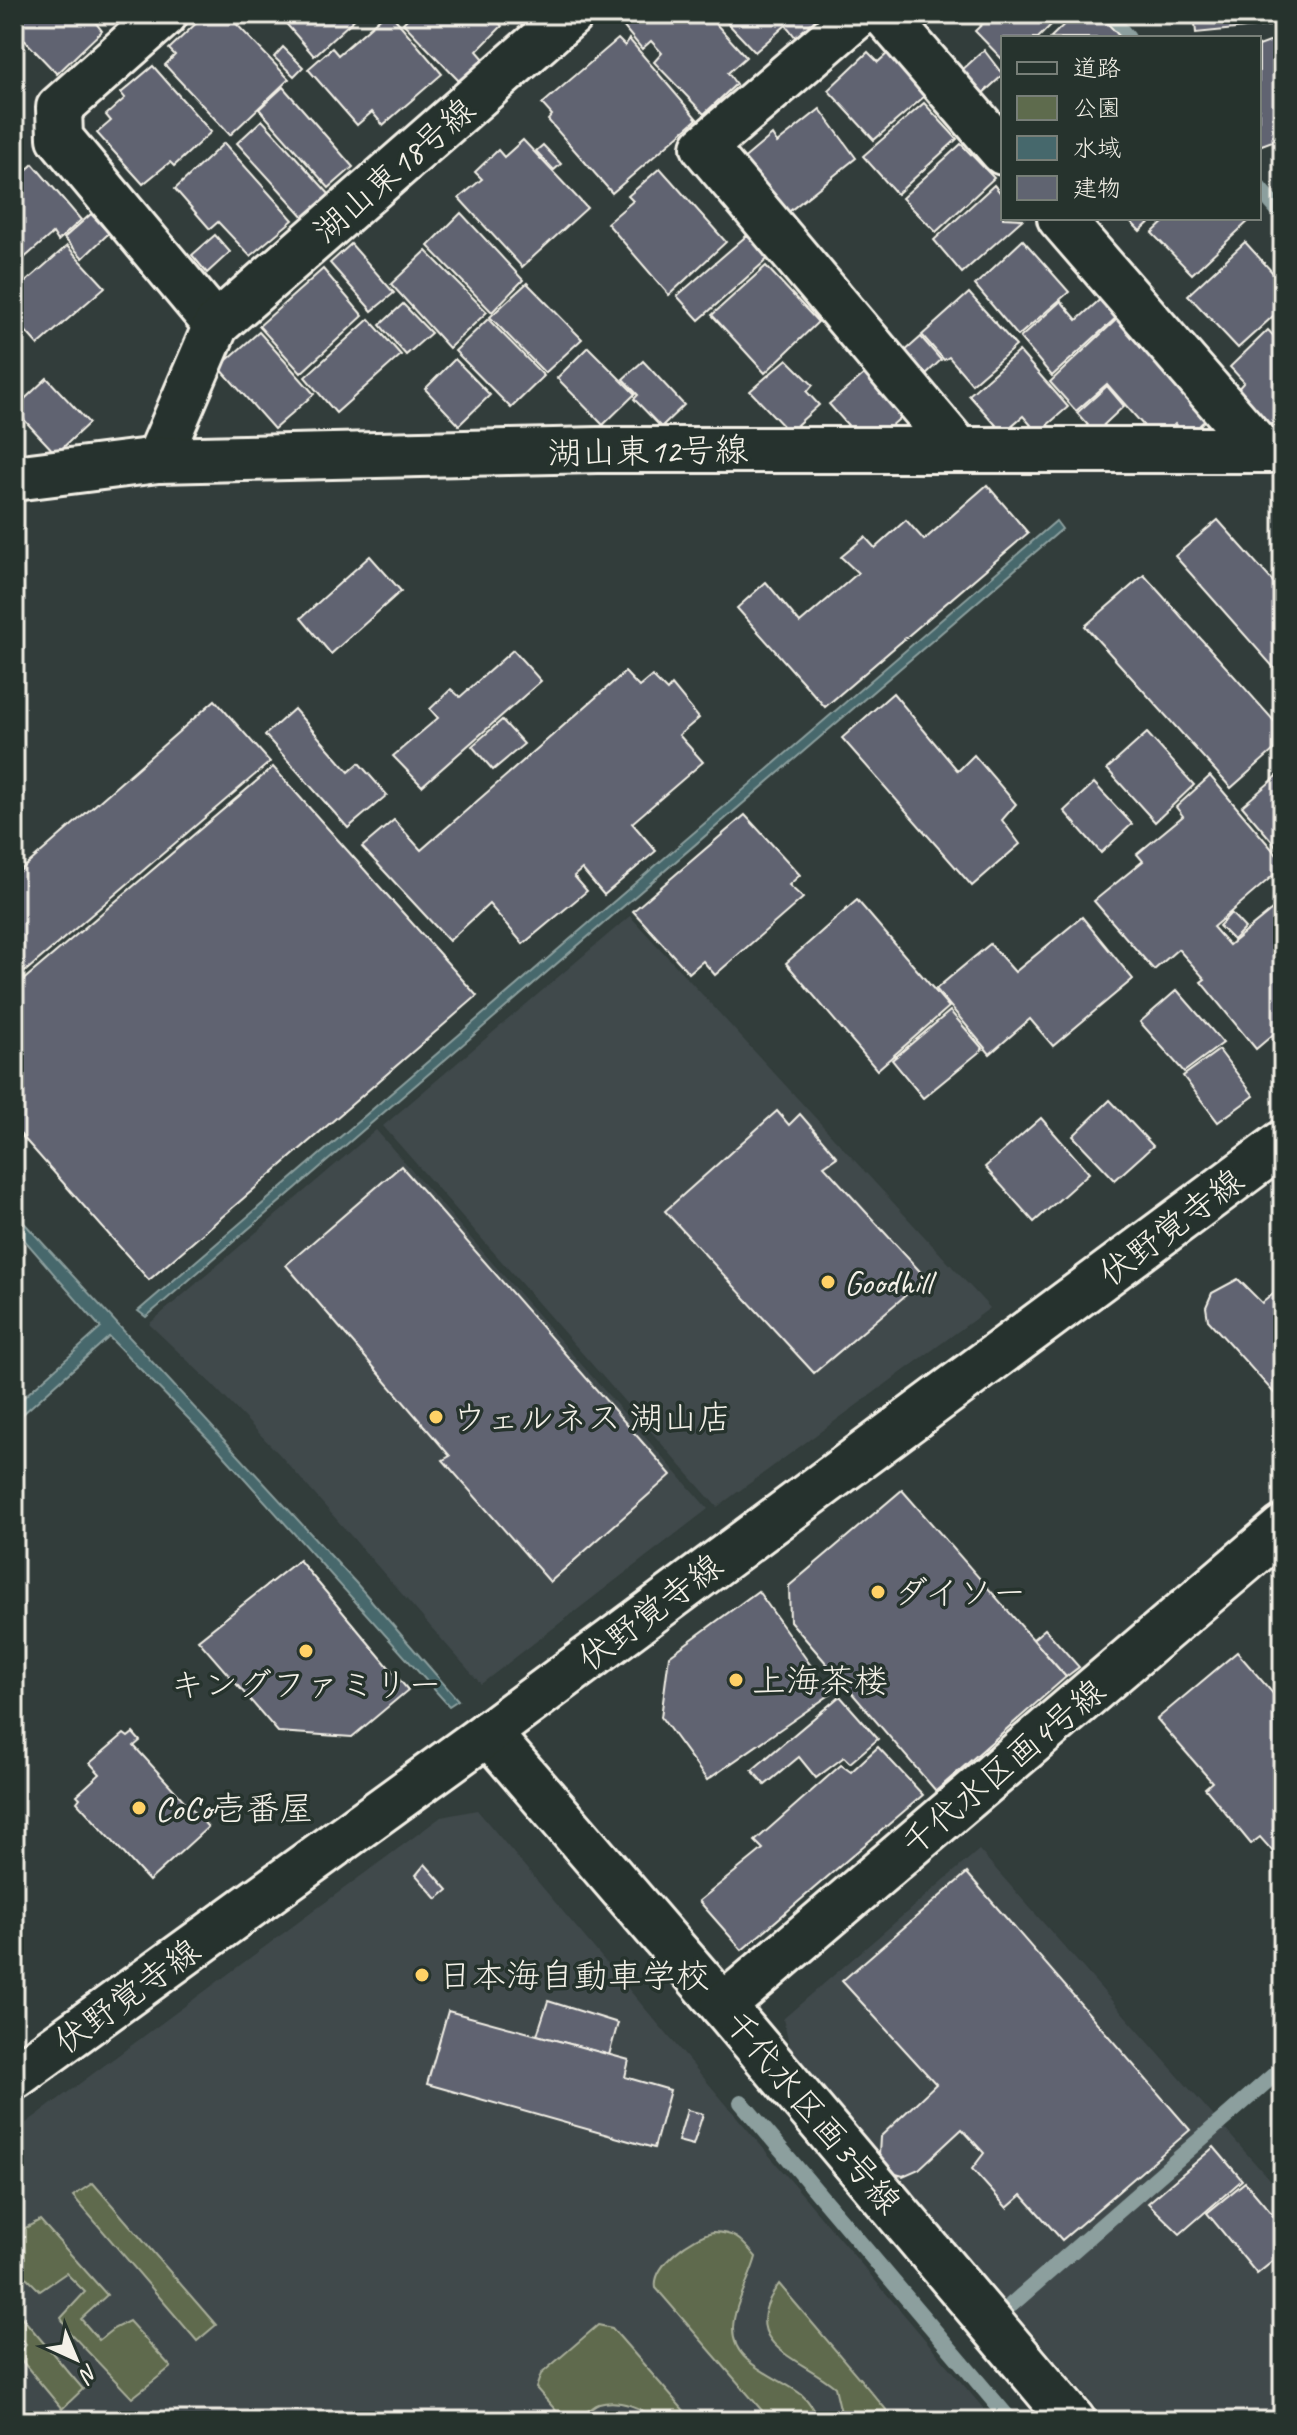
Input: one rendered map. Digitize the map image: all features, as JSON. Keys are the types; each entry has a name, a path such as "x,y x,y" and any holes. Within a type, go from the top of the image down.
{"street":[{"path":"165,14 59,108 60,138 216,325"},
{"name":"湖山東18号線","path":"158,460 216,325 571,14"},
{"path":"859,14 704,147 958,449"},
{"path":"884,14 1001,150"},
{"path":"1062,220 1272,450"},
{"name":"湖山東12号線","path":"14,478 158,460 597,450 1272,450"},
{"name":"伏野覚寺線","path":"14,2077 488,1733 1283,1143"},
{"name":"千代水区画4号線","path":"723,2006 1283,1528"},
{"name":"千代水区画3号線","path":"488,1733 1073,2421"}],"shaded area":[{"path":"630,916 990,1308 717,1507 383,1126"},
{"name":"ウェルネス 湖山店","path":"376,1130 708,1509 481,1684 280,1455 149,1324"},
{"name":"日本海自動車学校","path":"477,1810 994,2421 14,2421 14,2132 441,1817"},
{"path":"979,1850 1283,2195 1283,2421 1107,2421 790,2048 783,2019"}],"green space":[{"path":"93,2183 216,2325 197,2341 73,2196"},
{"path":"40,2220 107,2295 81,2319 99,2340 129,2321 171,2367 132,2398 69,2332 61,2318 85,2292 66,2273 40,2291 14,2265 14,2234"},
{"path":"713,2232 738,2238 756,2257 734,2319 735,2341 740,2352 758,2369 802,2395 818,2421 771,2421 656,2288 656,2279 667,2261 685,2245"},
{"path":"779,2284 895,2421 843,2421 835,2387 777,2347 768,2335 764,2321 767,2305"},
{"path":"14,2308 83,2389 62,2409 17,2355 26,2345 14,2331"},
{"path":"598,2325 612,2328 693,2421 658,2421 638,2408 615,2402 599,2404 580,2414 558,2413 536,2388 541,2374"}],"water":[{"path":"1056,521 1062,529 146,1317 138,1311"},
{"path":"14,1212 356,1583 458,1700 449,1706 219,1450 109,1337 14,1422 14,1406 101,1328 14,1228"}],"building":[{"path":"14,14 89,14 102,31 57,74 14,29"},
{"path":"206,14 227,14 289,79 230,135 165,65 175,55 169,49"},
{"path":"289,14 360,14 314,56 283,20"},
{"path":"385,14 391,14 442,74 383,125 372,112 357,125 308,69 332,48 338,55"},
{"path":"412,14 490,14 502,26 477,51 484,59 460,82 403,23"},
{"path":"623,14 685,14 692,21 700,14 707,14 746,57 728,73 736,84 704,114 654,62 662,53 651,41 642,49 617,19"},
{"path":"719,14 829,14 799,42 786,25 755,52"},
{"path":"993,14 1062,14 1040,36 1001,36 1001,58 975,31"},
{"path":"1075,14 1099,14 1119,36 1052,36"},
{"path":"1132,14 1177,14 1176,22"},
{"path":"1194,14 1275,14 1275,25 1196,33"},
{"path":"1283,37 1283,137 1261,145 1261,45"},
{"path":"618,39 625,46 629,39 697,119 612,193 548,120 552,115 542,104"},
{"path":"283,47 303,67 294,76 274,57"},
{"path":"984,50 1001,77 982,94 961,71"},
{"path":"868,52 878,62 888,53 925,96 874,140 828,90"},
{"path":"153,66 211,132 174,166 170,162 143,184 97,133 111,121 106,115 125,98 121,93"},
{"path":"283,87 353,167 329,188 259,109"},
{"path":"924,103 957,139 897,194 863,156"},
{"path":"820,109 856,158 786,214 741,161 772,135 777,143"},
{"path":"262,120 330,195 305,218 237,143"},
{"path":"523,140 587,208 522,267 459,198 482,179 475,172 498,150 504,157"},
{"path":"224,143 293,220 250,256 218,222 210,229 175,189"},
{"path":"961,144 994,178 936,232 902,198"},
{"path":"543,145 561,164 554,170 536,151"},
{"path":"33,164 81,220 58,241 53,233 14,267 14,186 23,182 19,177"},
{"path":"660,168 726,242 669,295 607,223 633,201 628,196"},
{"path":"994,185 1001,194 1001,220 1022,220 962,273 934,240"},
{"path":"461,213 523,280 492,312 428,246"},
{"path":"91,214 109,233 83,258 64,238"},
{"path":"1129,220 1152,220 1140,231"},
{"path":"1166,220 1250,220 1192,274 1152,233"},
{"path":"752,231 772,255 699,320 677,296"},
{"path":"215,235 230,252 207,273 192,255"},
{"path":"1023,240 1069,292 1018,336 975,285"},
{"path":"1245,242 1283,284 1283,307 1238,348 1188,295"},
{"path":"351,244 394,293 372,311 330,263"},
{"path":"67,246 105,287 38,345 14,318 14,292"},
{"path":"426,251 487,312 449,348 391,284"},
{"path":"766,266 818,322 765,373 712,315"},
{"path":"323,269 363,316 301,373 259,326"},
{"path":"527,283 582,339 545,373 490,317"},
{"path":"969,293 1016,346 972,384 949,357 944,360 922,335"},
{"path":"1104,296 1118,316 1052,376 1020,338 1061,301 1077,320"},
{"path":"403,304 431,333 406,355 380,325"},
{"path":"369,319 401,355 336,413 305,377"},
{"path":"488,319 544,376 511,408 455,351"},
{"path":"1117,319 1207,418 1189,436 1184,435 1175,424 1165,435 1151,434 1107,384 1076,411 1050,382"},
{"path":"1268,330 1283,346 1283,416 1275,424 1266,425 1236,391 1244,382 1230,367"},
{"path":"259,332 314,394 274,429 219,367"},
{"path":"921,337 941,360 924,376 904,352"},
{"path":"588,347 635,394 603,425 557,378"},
{"path":"1019,351 1068,407 1038,433 1023,416 1003,433 969,395"},
{"path":"455,359 490,395 459,425 425,389"},
{"path":"787,359 813,385 807,392 819,405 789,432 750,391"},
{"path":"643,361 684,405 661,427 634,399 638,395 623,379"},
{"path":"869,370 906,413 882,434 854,432 829,404"},
{"path":"47,378 89,423 56,454 14,409"},
{"path":"1107,386 1124,406 1095,433 1077,413"},
{"path":"987,485 1028,533 825,707 737,608 766,582 800,623 858,573 841,557 865,537 875,548 906,520 924,540"},
{"path":"1218,520 1283,593 1283,678 1175,556"},
{"path":"370,556 401,591 331,654 301,618"},
{"path":"1144,575 1283,731 1283,742 1231,788 1085,626"},
{"path":"513,650 541,681 422,786 393,756 438,718 430,709 451,689 460,697"},
{"path":"625,672 639,687 652,676 667,691 672,685 699,718 679,735 703,762 632,823 656,851 604,895 582,869 574,876 587,891 523,944 489,904 449,941 362,847 394,820 421,850"},
{"path":"893,693 958,771 974,755 1016,804 1002,820 1020,844 972,886 842,738"},
{"path":"215,700 270,762 14,981 14,876"},
{"path":"294,709 349,772 359,763 387,795 348,828 265,735"},
{"path":"502,720 524,744 493,770 472,746"},
{"path":"1147,733 1194,785 1155,822 1107,769"},
{"path":"273,767 477,996 149,1280 14,1127 14,988"},
{"path":"1283,771 1283,854 1242,806"},
{"path":"1210,776 1283,862 1283,867 1213,927 1229,945 1283,901 1283,1026 1256,1049 1201,982 1205,979 1178,949 1154,970 1094,901 1143,861 1137,854 1183,816 1176,807"},
{"path":"1094,783 1132,824 1101,853 1064,811"},
{"path":"745,815 800,875 789,885 803,898 715,975 703,961 689,973 633,911"},
{"path":"857,900 949,1007 877,1070 786,963"},
{"path":"1231,913 1245,928 1233,940 1219,926"},
{"path":"1082,917 1133,979 1053,1046 1030,1019 990,1054 936,989 990,944 1015,972"},
{"path":"1177,990 1223,1043 1184,1072 1140,1022"},
{"path":"950,1011 983,1049 923,1098 892,1060"},
{"path":"1219,1050 1254,1096 1218,1122 1183,1076"},
{"path":"1110,1100 1153,1146 1115,1180 1073,1136"},
{"path":"777,1111 789,1125 800,1114 837,1157 824,1166 926,1278 814,1373 665,1211"},
{"path":"1041,1118 1089,1173 1034,1222 985,1167"},
{"path":"401,1166 671,1475 550,1582 443,1460 450,1456 286,1265"},
{"path":"1238,1279 1262,1303 1283,1286 1283,1403 1208,1320 1206,1307 1212,1293"},
{"path":"902,1490 1066,1677 936,1791 790,1621 789,1586"},
{"path":"299,1560 408,1690 352,1737 278,1732 198,1640"},
{"path":"758,1591 831,1694 707,1780 661,1717 669,1656"},
{"path":"1045,1629 1079,1667 1066,1677 1033,1639"},
{"path":"1237,1652 1283,1705 1283,1863 1260,1837 1251,1844 1205,1788 1212,1782 1157,1719"},
{"path":"840,1696 878,1739 850,1763 844,1757 816,1778 799,1757 765,1785 752,1770"},
{"path":"133,1733 140,1741 134,1746 208,1827 149,1881 77,1802 80,1798 77,1795 100,1774 90,1763 124,1734 128,1737"},
{"path":"878,1747 923,1795 742,1950 699,1901 763,1849 755,1841 841,1765 851,1772"},
{"path":"425,1864 448,1890 437,1899 416,1875"},
{"path":"967,1873 1190,2130 1062,2240 1022,2195 1007,2208 972,2169 984,2153 962,2129 919,2169 903,2176 896,2174 879,2155 880,2137 936,2084 842,1981"},
{"path":"548,2001 618,2023 609,2055 537,2035"},
{"path":"448,2011 629,2060 625,2077 670,2090 654,2148 427,2084"},
{"path":"687,2110 703,2114 693,2145 678,2141"},
{"path":"1214,2147 1242,2180 1180,2234 1148,2203"},
{"path":"1245,2182 1283,2227 1283,2253 1257,2274 1207,2213"}],"waterway":[{"path":"1107,14 1126,36"},
{"path":"1261,190 1283,216"},
{"path":"1011,2305 1283,2067"},
{"path":"741,2102 1011,2421"}],"place":[{"name":"Goodhill","path":"828,1282"},
{"name":"ウェルネス 湖山店","path":"436,1417"},
{"name":"ダイソー","path":"878,1592"},
{"name":"キングファミリー","path":"306,1651"},
{"name":"上海茶楼","path":"736,1680"},
{"name":"CoCo壱番屋","path":"139,1808"},
{"name":"日本海自動車学校","path":"422,1975"}]}
